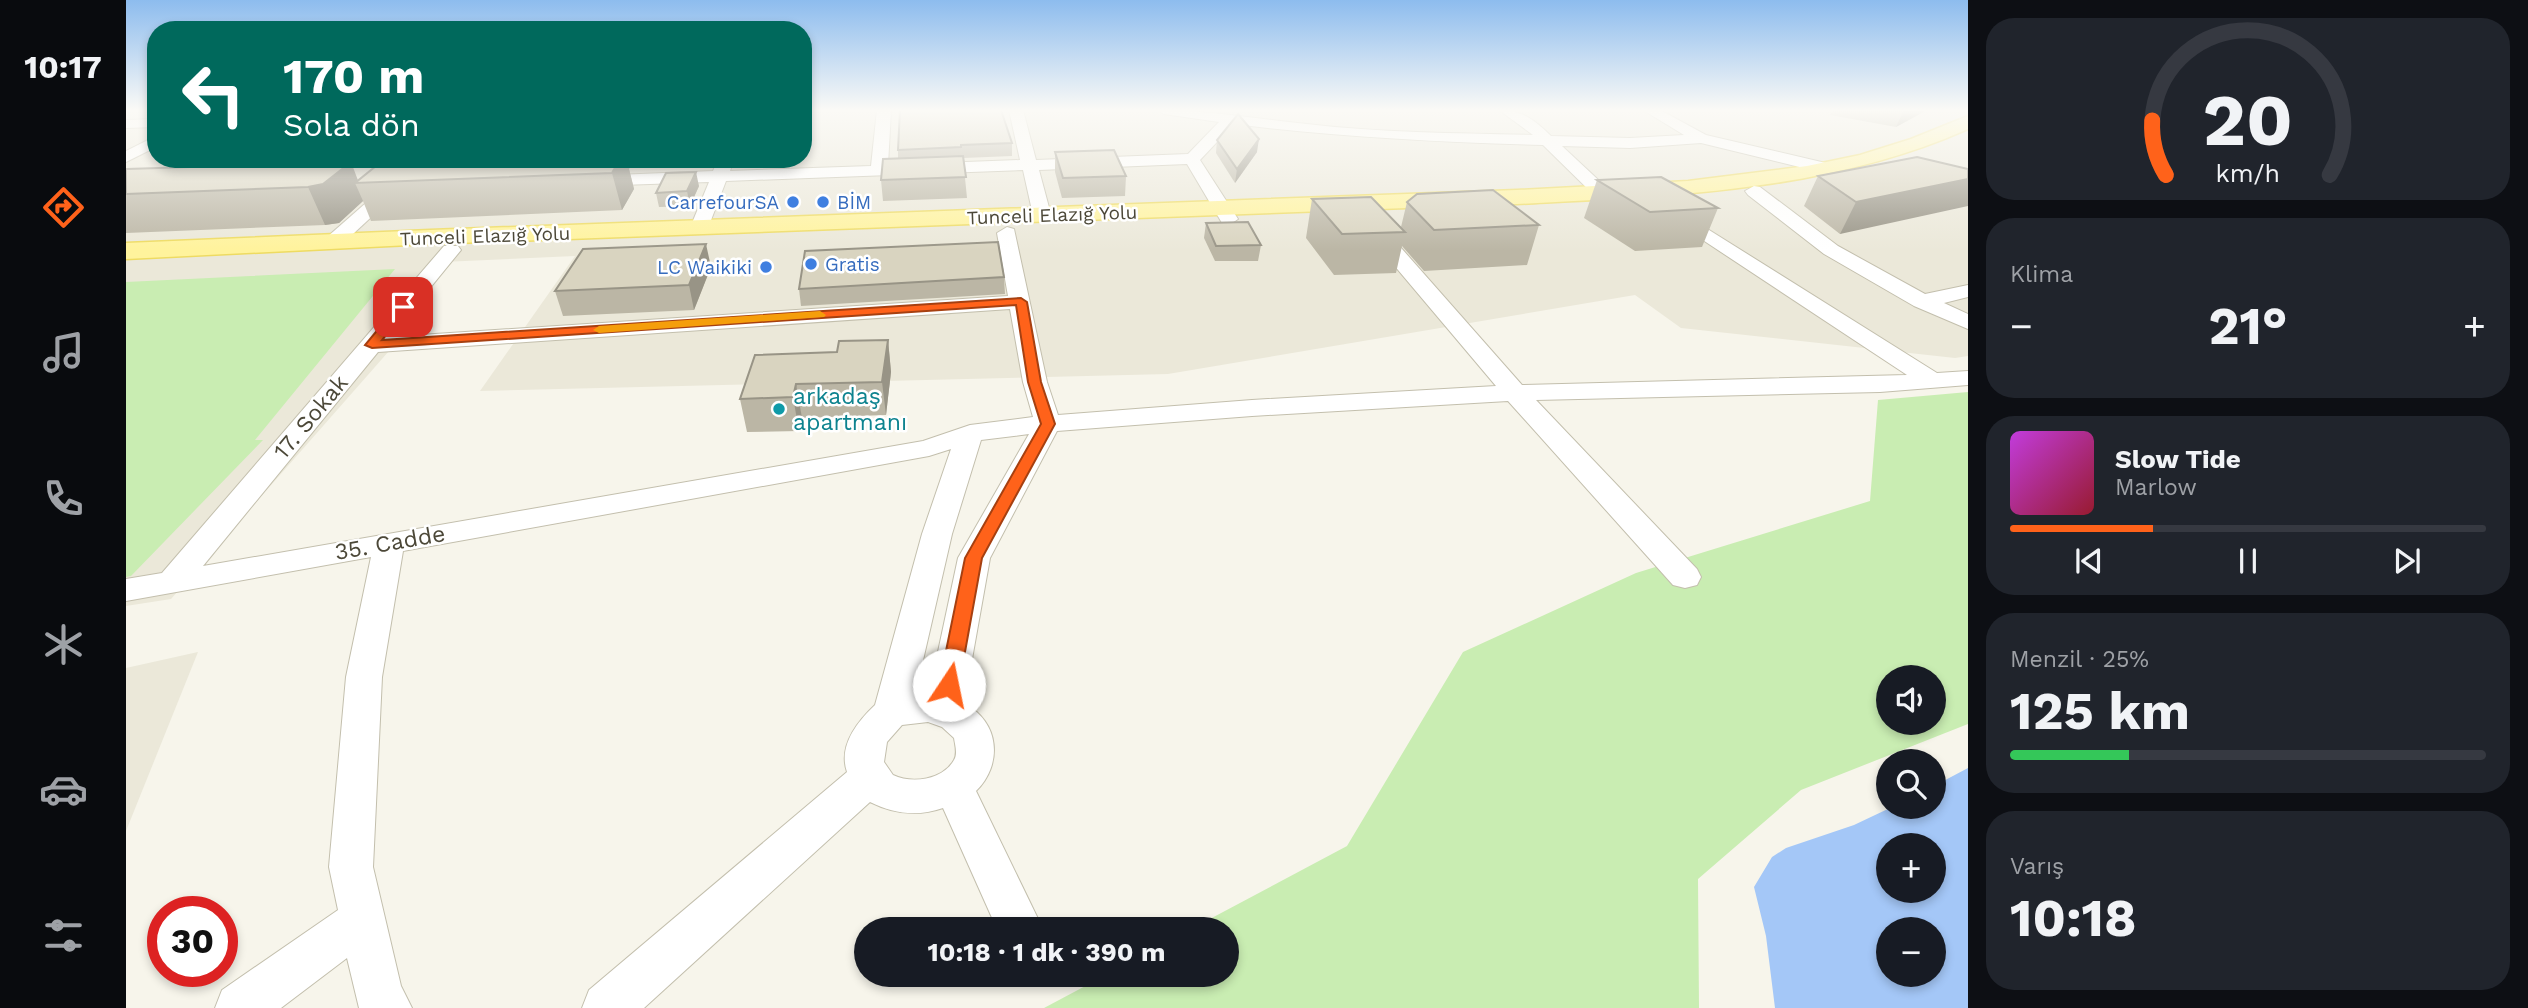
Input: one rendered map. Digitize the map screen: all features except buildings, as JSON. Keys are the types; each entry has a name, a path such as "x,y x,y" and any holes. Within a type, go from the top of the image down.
{"main road":[{"name":"Tunceli Elazığ Yolu","path":"126,267 451,250 1007,233 1225,214 1725,183 1824,168 1870,157"},
{"name":"Tunceli Elazığ Yolu","path":"126,251 1042,215 1361,214 1656,202 1863,175 1929,157"}],"street":[{"path":"879,170 880,157"},
{"path":"1029,157 1042,215"},
{"path":"1565,157 1602,192"},
{"path":"1779,157 1824,168"},
{"path":"572,182 1192,159 1225,214"},
{"path":"256,195 214,197 258,168"},
{"path":"333,242 416,168"},
{"path":"699,229 723,168"},
{"path":"365,191 421,188"},
{"path":"1754,191 1830,250 1922,301 1968,322"},
{"path":"1656,202 1932,380"},
{"path":"1361,214 1515,393 1685,577"},
{"path":"944,710 974,558 1048,424 1035,382 1007,233"},
{"name":"17. Sokak","path":"171,583 451,250"},
{"path":"1922,301 1968,291"},
{"path":"372,345 1021,302"},
{"name":"35. Cadde","path":"126,590 929,448 970,433 1048,424 1252,408 1515,393 1968,378"},
{"path":"892,711 928,708 944,710 959,718 971,729 976,743 975,759 967,774 953,786 935,795 915,798 896,795 880,788 870,777 864,764 864,750 870,736 892,711 937,534 970,433"},
{"path":"387,1008 380,996 351,867 364,677 389,544"},
{"path":"607,1008 870,777"},
{"path":"953,786 1014,917"},
{"path":"240,1008 363,919"}],"shaded area":[{"path":"126,157 147,157 147,168 812,168 812,157 1968,157 1968,356 1955,358 1681,328 1635,295 1168,374 480,391 575,256 442,262 411,326 171,599 126,606"},
{"path":"198,652 126,831 126,668"}],"green space":[{"path":"395,269 255,440 263,440 131,576 126,577 126,282"},
{"path":"1968,392 1968,724 1946,733 1946,665 1876,665 1876,735 1940,735 1905,749 1876,749 1876,760 1801,790 1698,879 1699,1008 1044,1008 1083,987 1239,987 1239,917 1214,917 1347,846 1463,652 1636,573 1870,501 1878,400"}],"water":[{"path":"1968,768 1968,1008 1775,1008 1766,936 1754,887 1772,857 1786,848 1854,825 1876,815 1876,819 1946,819 1946,780"}],"slow traffic":[{"path":"599,330 820,315"}],"place":[{"name":"CarrefourSA","path":"793,202"},
{"name":"BİM","path":"823,202"},
{"name":"Gratis","path":"811,264"},
{"name":"LC Waikiki","path":"766,267"},
{"name":"arkadaş apartmanı","path":"779,409"}],"route":[{"path":"403,307 372,345 1021,302 1035,382 1048,424 974,558 949,685"}]}
